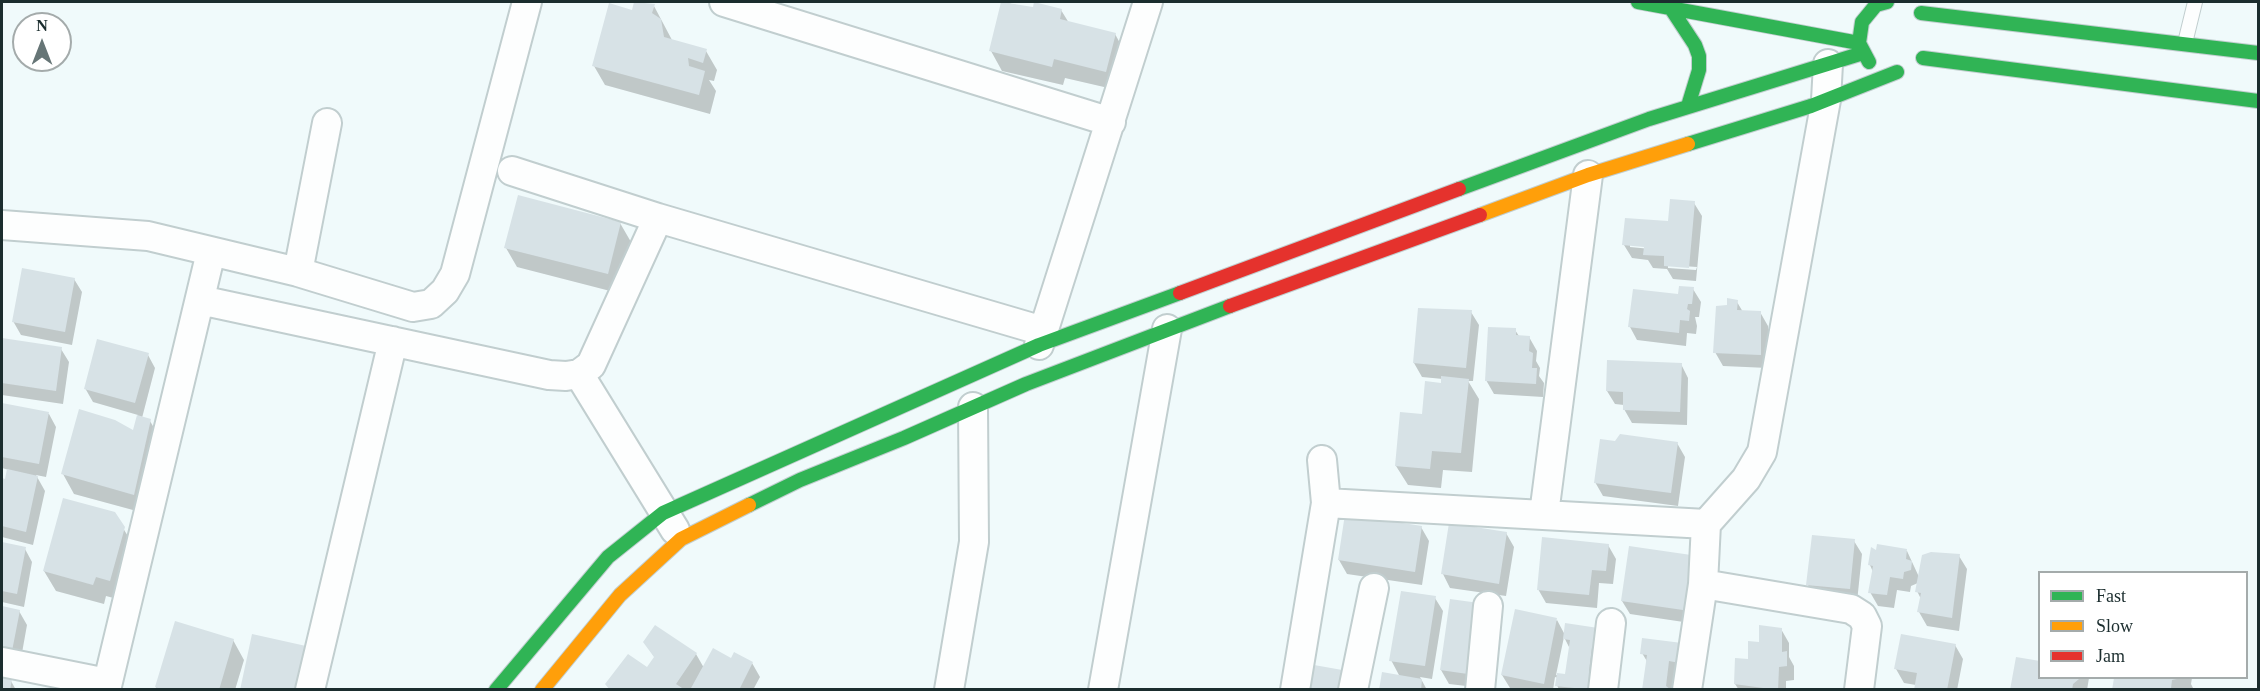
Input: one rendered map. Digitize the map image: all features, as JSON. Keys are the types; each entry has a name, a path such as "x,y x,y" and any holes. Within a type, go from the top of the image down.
{"street":[{"path":"2,225 148,236 297,272 413,307 431,304 445,291 455,274 527,2"},
{"path":"724,2 1111,122"},
{"path":"1041,338 1148,2"},
{"path":"1638,2 1861,48"},
{"path":"1858,2 1882,3"},
{"path":"1882,3 1862,22 1861,48 1869,62 1890,72 1914,63 2259,101"},
{"path":"1670,8 1695,45 1699,56 1699,70 1688,106"},
{"path":"1920,14 2259,53"},
{"path":"542,690 620,595 681,539 800,480 973,407 1124,330 1649,118 1828,63 1861,48"},
{"path":"1687,690 1703,584 1706,524 1746,478 1762,452 1826,100 1828,63"},
{"path":"496,690 608,557 663,513 1041,338 1167,328 1588,175 1826,100 1914,63"},
{"path":"297,272 327,123"},
{"path":"512,171 1041,338"},
{"path":"1544,514 1588,175"},
{"path":"200,300 549,375 579,374 591,365 658,218"},
{"path":"2,662 106,687 211,252"},
{"path":"1103,690 1167,328"},
{"path":"310,690 393,341"},
{"path":"579,374 681,539"},
{"path":"949,690 974,542 973,407"},
{"path":"1295,690 1326,503 1322,460"},
{"path":"1326,503 1706,524"},
{"path":"1703,584 1851,609 1862,616 1867,626 1859,690"},
{"path":"1353,690 1374,588"},
{"path":"1480,690 1488,606"},
{"path":"1603,690 1611,623"}],"lane":[{"path":"2185,43 2195,2"}],"building":[{"path":"634,2 655,4 652,13 661,19 664,37 707,49 703,63 688,58 689,66 705,71 699,95 592,66 609,3 632,10"},
{"path":"1001,2 1033,7 1034,2 1062,9 1060,19 1116,33 1106,72 1054,59 1052,67 989,51"},
{"path":"518,195 621,222 608,274 504,248"},
{"path":"1670,199 1695,201 1689,268 1664,266 1664,256 1643,255 1644,247 1622,245 1625,218 1668,221"},
{"path":"22,268 75,278 65,332 12,322"},
{"path":"1679,286 1694,287 1692,304 1688,304 1687,309 1690,311 1689,321 1680,320 1679,333 1628,327 1633,289 1678,294"},
{"path":"1727,298 1738,300 1737,310 1761,311 1761,355 1713,353 1716,306 1727,305"},
{"path":"1418,308 1472,310 1466,368 1413,363"},
{"path":"1488,327 1516,328 1516,335 1530,336 1529,351 1533,353 1532,368 1537,368 1536,384 1485,381"},
{"path":"2,338 62,347 56,391 2,383"},
{"path":"97,339 149,353 135,403 84,389"},
{"path":"1607,360 1682,363 1680,412 1623,410 1623,392 1606,391"},
{"path":"1441,376 1469,379 1461,453 1432,451 1430,469 1395,466 1400,412 1422,414 1425,381 1441,383"},
{"path":"2,403 49,412 39,464 2,457"},
{"path":"79,409 115,420 133,430 137,415 151,419 134,495 61,474"},
{"path":"1620,434 1678,442 1671,493 1594,483 1600,439 1615,441"},
{"path":"7,469 38,476 26,532 2,526 2,478 5,479"},
{"path":"63,498 115,512 125,527 110,581 96,577 93,585 43,571"},
{"path":"1345,514 1422,526 1415,572 1338,560"},
{"path":"1449,523 1507,532 1499,584 1441,574"},
{"path":"1812,535 1855,539 1850,589 1806,585"},
{"path":"1542,537 1609,544 1606,571 1592,570 1589,595 1537,590"},
{"path":"2,542 26,547 17,594 2,591"},
{"path":"1877,544 1907,549 1906,559 1912,561 1911,570 1904,572 1903,579 1890,577 1887,595 1868,593 1873,566 1868,565 1871,547 1876,550"},
{"path":"1629,546 1698,556 1690,611 1621,601"},
{"path":"1931,552 1960,554 1952,618 1917,612 1921,593 1915,592 1922,555"},
{"path":"1401,591 1436,596 1425,666 1389,661"},
{"path":"1450,599 1479,603 1468,674 1440,670"},
{"path":"2,606 20,610 12,651 2,649"},
{"path":"1515,609 1557,618 1544,684 1501,675"},
{"path":"175,621 234,639 219,690 163,690 155,687"},
{"path":"1565,623 1605,629 1603,649 1592,647 1589,671 1596,676 1594,690 1555,686 1557,673 1565,674 1570,640 1563,639"},
{"path":"655,625 697,653 676,684 682,688 681,690 610,690 605,684 628,654 647,667 654,657 643,642"},
{"path":"1759,625 1782,628 1782,652 1787,651 1787,666 1779,667 1778,690 1734,684 1735,658 1748,659 1748,641 1759,642"},
{"path":"252,634 306,646 297,690 240,690"},
{"path":"1901,634 1956,644 1947,690 1914,690 1917,673 1894,669"},
{"path":"1642,638 1682,643 1680,663 1669,661 1666,686 1671,690 1642,690 1647,655 1640,654"},
{"path":"713,648 731,658 734,652 753,662 739,690 690,690"},
{"path":"2016,657 2038,661 2038,679 2079,679 2073,684 2072,690 2010,690"},
{"path":"1314,665 1348,671 1344,690 1309,690"},
{"path":"1382,672 1422,679 1421,690 1379,690"},
{"path":"2,677 12,679 10,690 2,690"},
{"path":"2114,679 2176,679 2172,680 2171,688 2175,690 2112,690"}],"traffic: fast":[{"path":"1638,2 1859,43"},
{"path":"1869,62 1859,43 1862,22 1876,5 1887,2"},
{"path":"1670,7 1695,45 1699,56 1699,70 1688,106"},
{"path":"1921,13 2258,53"},
{"path":"1459,189 1649,119 1863,53"},
{"path":"1923,58 2258,101"},
{"path":"1688,144 1811,106 1897,72"},
{"path":"496,690 608,557 663,513 1039,345 1180,293"},
{"path":"749,505 800,480 904,438 1026,384 1230,306"}],"traffic: slow":[{"path":"1480,215 1588,175 1688,144"},
{"path":"542,690 620,595 681,539 749,505"}],"traffic: jam":[{"path":"1180,293 1459,189"},
{"path":"1230,306 1480,215"}]}
